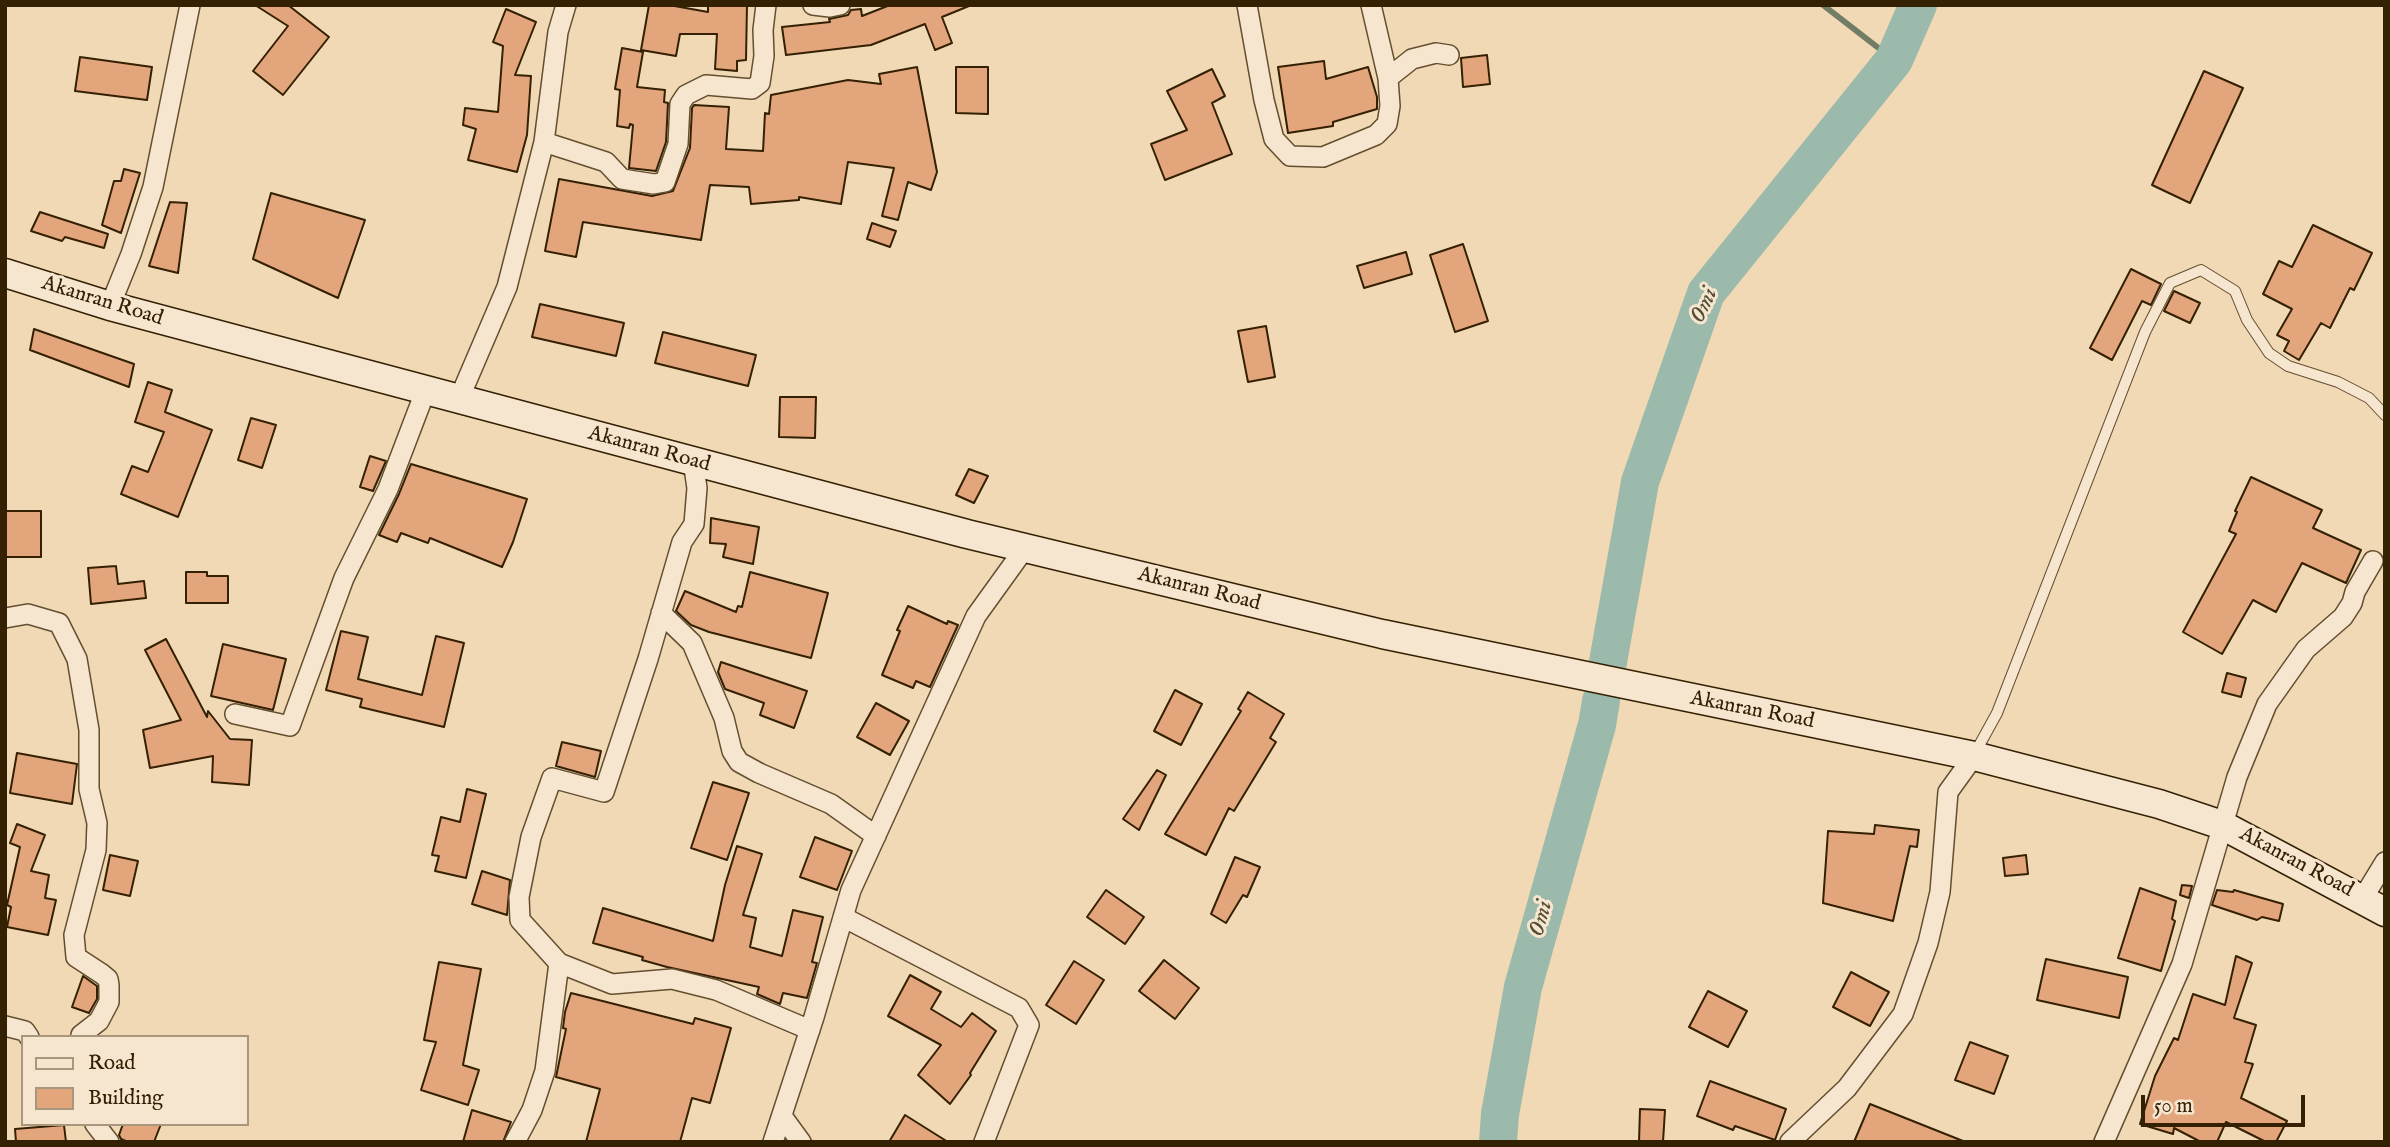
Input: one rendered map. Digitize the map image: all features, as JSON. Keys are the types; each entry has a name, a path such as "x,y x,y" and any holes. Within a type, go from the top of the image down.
{"main road":[{"name":"Akanran Road","path":"5,273 110,306 425,392 967,534 1382,634 1974,756 2159,804 2222,825 2374,905"}],"street":[{"path":"110,306 153,187 190,5"},
{"path":"458,399 507,287 544,142 558,32 566,5"},
{"path":"544,142 606,162 622,179 654,184 665,182 678,144 680,104 687,95 706,85 752,89 760,83 766,5"},
{"path":"813,5 840,5"},
{"path":"1247,5 1274,139 1290,156 1323,157 1376,135 1387,124 1390,106 1388,78 1371,5"},
{"path":"1388,78 1412,60 1436,53 1449,55"},
{"path":"235,714 289,726 344,578 388,489 425,392"},
{"path":"693,461 697,488 694,524 682,542 604,792 551,778 531,837 519,897 520,920 559,963 612,984 672,979 705,987 810,1030"},
{"path":"773,1142 810,1030 851,890 976,616 1025,548"},
{"path":"2104,1142 2182,964 2237,777 2267,704 2306,649 2343,617 2373,561"},
{"path":"661,613 692,643 724,718 732,751 739,762 759,774 831,804 876,836"},
{"path":"5,618 27,614 59,623 77,659 89,730 89,789 97,823 96,850 74,935 76,957 102,974 109,985 109,1002 99,1021 81,1035"},
{"path":"1790,1142 1847,1088 1903,1014 1928,943 1940,892 1948,792 1974,756"},
{"path":"2374,905 2385,862"},
{"path":"843,917 1019,1008 1029,1025 984,1142"},
{"path":"515,1142 532,1110 545,1071 559,963"},
{"path":"5,1026 25,1031 28,1035"},
{"path":"782,1116 801,1142"},
{"path":"97,1126 109,1142"}],"lane":[{"path":"1974,756 1997,713 2146,332 2170,283 2201,270 2235,291 2247,320 2269,353 2288,366 2338,382 2369,398 2385,415"}],"building":[{"path":"255,5 288,5 329,37 283,95 253,71 288,26"},
{"path":"649,5 669,5 708,12 708,5 747,5 746,60 737,61 737,71 715,69 717,34 680,34 676,56 641,50"},
{"path":"890,5 969,6 942,17 952,43 935,50 925,24 871,45 786,55 782,27 830,22 829,19 848,15 851,10 861,9 862,16"},
{"path":"506,9 536,22 515,75 531,76 527,135 517,172 468,160 476,129 463,125 465,108 498,112 503,46 493,42"},
{"path":"622,48 643,52 637,87 665,90 664,102 668,103 666,142 656,171 629,168 633,125 630,124 629,128 617,126 620,90 615,89"},
{"path":"1487,55 1490,84 1463,87 1461,58"},
{"path":"80,57 152,67 147,100 75,91"},
{"path":"1324,61 1326,79 1368,67 1377,97 1377,109 1333,122 1333,126 1288,133 1278,67"},
{"path":"917,67 937,172 931,190 908,182 898,220 882,216 894,168 848,162 841,204 799,197 799,200 751,204 749,187 710,185 701,240 583,222 576,257 545,251 559,179 652,196 673,191 690,148 694,105 729,107 726,149 763,151 765,113 769,114 771,95 848,80 881,84 879,74"},
{"path":"956,67 988,67 988,114 956,113"},
{"path":"1212,69 1225,96 1212,103 1232,154 1165,180 1151,144 1187,130 1167,91"},
{"path":"2204,71 2243,88 2190,203 2152,185"},
{"path":"124,169 140,173 121,233 102,225 114,181 121,181"},
{"path":"271,193 365,220 338,298 253,259"},
{"path":"170,202 187,203 178,273 149,266"},
{"path":"40,212 108,234 104,248 65,237 62,241 31,231"},
{"path":"872,223 896,231 890,247 867,239"},
{"path":"2313,225 2372,253 2354,290 2350,288 2330,328 2321,323 2299,360 2284,351 2289,341 2277,335 2292,309 2263,294 2279,261 2292,267"},
{"path":"1463,244 1488,321 1455,332 1430,255"},
{"path":"1406,252 1412,274 1364,288 1357,266"},
{"path":"2131,269 2161,284 2151,305 2142,301 2112,360 2090,348"},
{"path":"2174,291 2200,303 2190,323 2164,311"},
{"path":"540,304 624,323 616,356 532,337"},
{"path":"1266,326 1275,377 1248,382 1238,331"},
{"path":"34,329 134,364 129,387 30,350"},
{"path":"663,332 756,355 748,386 655,363"},
{"path":"148,382 172,390 165,412 212,430 178,517 121,494 132,466 148,472 164,432 135,422"},
{"path":"780,397 816,397 815,438 779,437"},
{"path":"251,418 276,425 262,468 238,460"},
{"path":"370,456 386,461 373,491 360,487"},
{"path":"411,464 527,499 502,567 430,538 428,543 401,533 397,542 379,535"},
{"path":"969,469 988,476 974,503 956,495"},
{"path":"2251,477 2322,510 2313,528 2361,550 2346,583 2302,563 2276,612 2253,600 2222,654 2183,632 2236,534 2229,531"},
{"path":"5,511 41,511 41,557 5,557"},
{"path":"711,518 759,527 753,564 723,557 726,544 710,543"},
{"path":"116,566 118,584 144,581 146,598 91,604 88,568"},
{"path":"186,572 228,576 228,603 186,603"},
{"path":"750,572 828,593 811,658 709,632 691,625 676,611 685,591 736,612 738,606 742,607"},
{"path":"908,606 947,624 948,621 958,625 930,687 916,681 913,688 882,675"},
{"path":"341,631 368,637 358,679 422,695 436,636 464,643 444,727 360,707 362,699 326,690"},
{"path":"166,639 207,717 208,711 230,739 252,740 249,785 212,782 213,756 150,768 143,730 181,720 145,650"},
{"path":"223,644 286,659 273,710 211,696"},
{"path":"721,662 807,691 794,728 760,715 764,703 725,689 718,672"},
{"path":"2227,673 2246,678 2241,697 2222,692"},
{"path":"1175,690 1202,704 1181,745 1154,731"},
{"path":"1248,692 1284,714 1270,738 1276,742 1234,811 1229,808 1206,855 1165,834 1241,711 1238,709"},
{"path":"876,703 909,721 890,755 857,737"},
{"path":"562,742 601,751 595,777 556,766"},
{"path":"17,753 77,764 72,804 10,793"},
{"path":"1157,770 1166,775 1139,830 1123,819"},
{"path":"713,782 749,793 727,860 691,848"},
{"path":"467,789 486,794 466,878 435,871 439,856 432,855 441,817 460,822"},
{"path":"17,824 45,835 31,871 49,875 45,898 56,900 48,935 7,927 11,907 7,905 20,847 10,843"},
{"path":"1875,825 1919,830 1917,847 1910,846 1893,921 1823,903 1828,831 1874,834"},
{"path":"815,837 852,851 837,890 800,877"},
{"path":"737,846 762,854 743,915 756,918 750,947 782,956 793,910 823,917 812,962 817,963 807,998 783,993 780,1004 757,994 759,987 667,967 642,960 643,957 593,943 603,908 713,941"},
{"path":"110,855 138,861 130,896 103,890"},
{"path":"2026,855 2028,874 2005,876 2003,858"},
{"path":"1235,857 1260,867 1247,897 1243,895 1226,923 1211,914"},
{"path":"482,871 510,880 507,915 472,904"},
{"path":"2182,885 2192,886 2189,898 2180,895"},
{"path":"2140,888 2176,901 2172,919 2175,921 2161,971 2118,958"},
{"path":"1106,890 1144,917 1125,944 1087,917"},
{"path":"2217,890 2234,890 2283,904 2279,921 2262,917 2257,920 2212,905"},
{"path":"2236,956 2252,963 2234,1018 2256,1025 2245,1062 2253,1064 2241,1098 2287,1121 2276,1142 2266,1142 2226,1122 2217,1142 2201,1142 2174,1128 2173,1134 2140,1124 2155,1076 2174,1038 2178,1040 2193,994 2225,1005"},
{"path":"2046,959 2128,977 2119,1018 2037,1000"},
{"path":"1164,960 1199,988 1175,1019 1139,991"},
{"path":"1074,961 1104,980 1076,1024 1046,1005"},
{"path":"439,962 481,969 463,1065 479,1070 468,1105 421,1090 436,1042 424,1040"},
{"path":"1851,972 1889,992 1870,1026 1833,1007"},
{"path":"910,975 941,992 931,1009 961,1027 972,1013 996,1031 971,1075 950,1104 918,1075 941,1045 888,1016"},
{"path":"83,976 97,986 97,999 89,1013 72,1007"},
{"path":"1708,991 1747,1011 1728,1047 1689,1027"},
{"path":"571,993 693,1024 695,1018 731,1028 710,1103 692,1098 680,1142 586,1142 600,1089 556,1077 566,1029 563,1028 565,1012"},
{"path":"1970,1042 2008,1056 1994,1094 1955,1080"},
{"path":"1710,1081 1786,1109 1775,1140 1735,1126 1733,1130 1697,1116"},
{"path":"1870,1104 1963,1141 1854,1142"},
{"path":"1640,1109 1665,1110 1663,1142 1639,1142"},
{"path":"472,1110 511,1122 503,1142 463,1142"},
{"path":"905,1115 948,1142 889,1142"},
{"path":"64,1126 66,1142 16,1142 15,1129"},
{"path":"122,1126 160,1126 154,1142 128,1142 119,1135"}],"waterway":[{"path":"1823,5 1894,60"},
{"name":"Omi","path":"1608,662 1640,482 1706,293 1894,60 1918,5"},
{"name":"Omi","path":"1498,1142 1500,1114 1523,987 1597,725 1601,701"}]}
